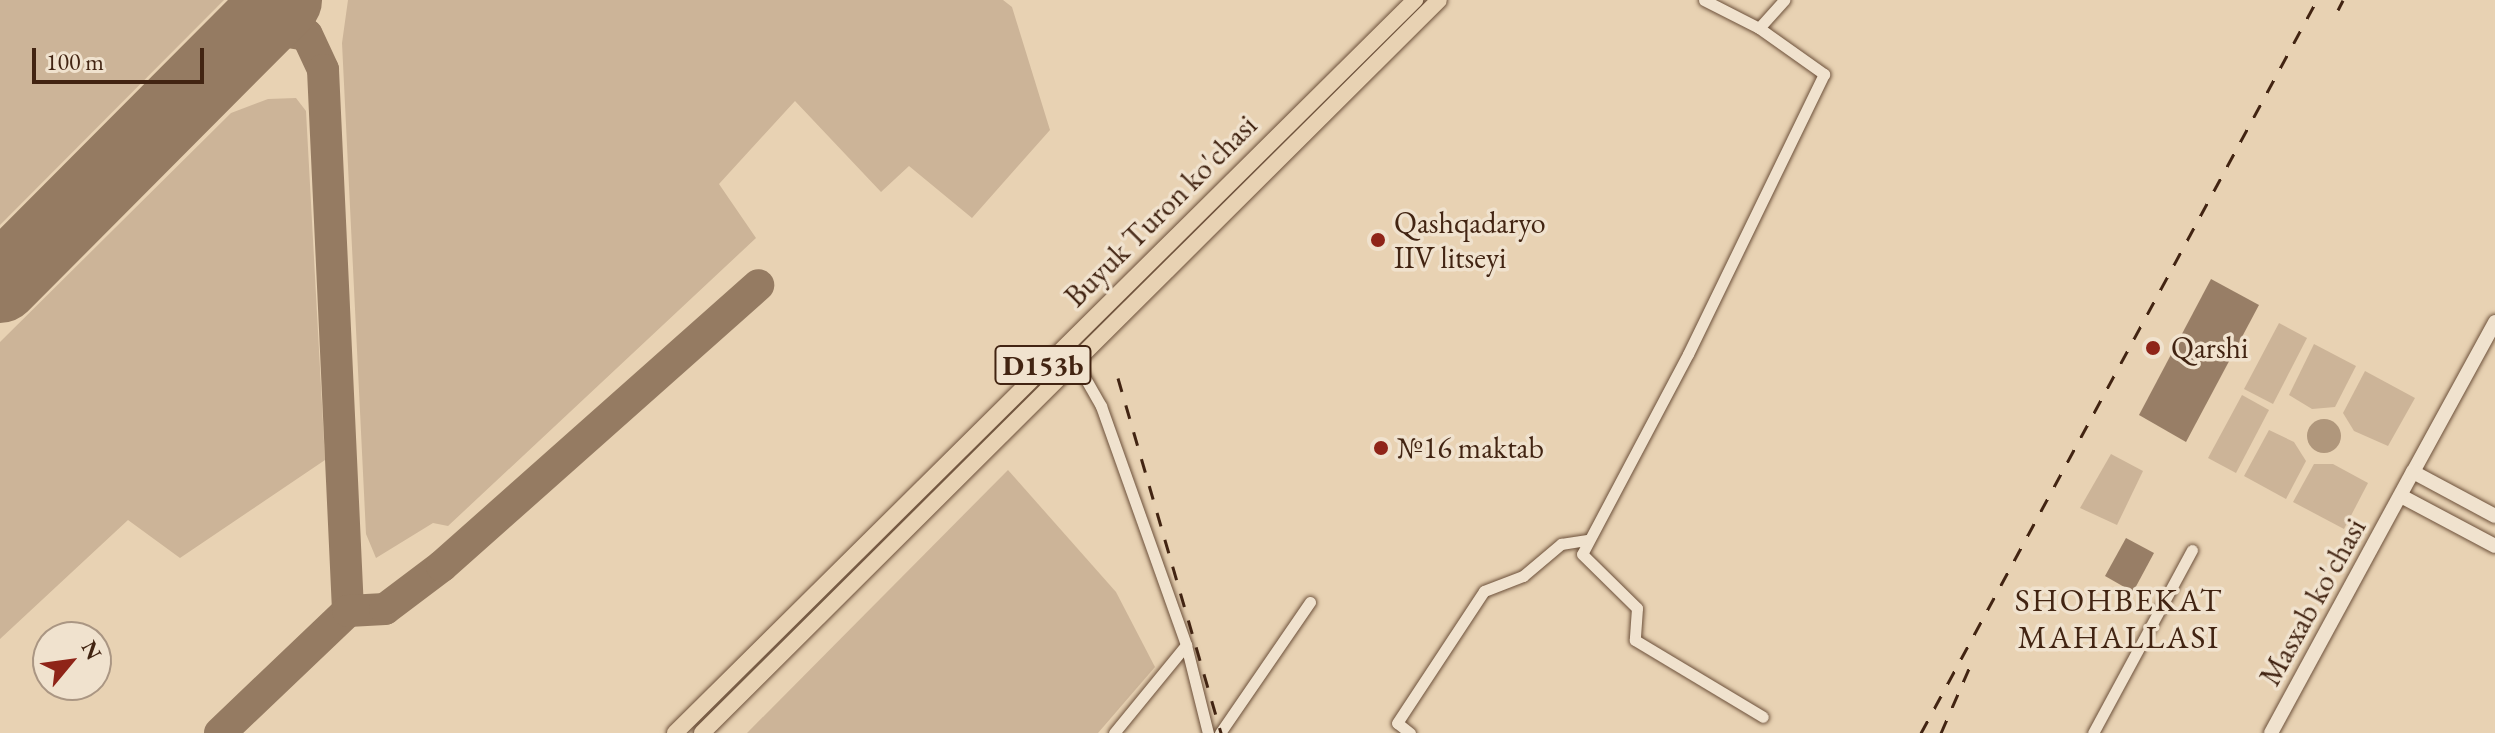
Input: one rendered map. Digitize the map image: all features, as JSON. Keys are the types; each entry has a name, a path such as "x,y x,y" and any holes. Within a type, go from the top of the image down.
{"main road":[{"name":"Buyuk Turon ko'chasi","path":"675,733 1415,0"},
{"name":"Buyuk Turon ko'chasi","path":"702,733 1439,0"},
{"path":"2495,322 2413,472 2495,516"},
{"name":"Masxab ko'chasi","path":"2271,733 2413,472"},
{"path":"2401,496 2495,546"}],"street":[{"path":"1704,0 1759,28 1824,74 1688,354 1586,540 1582,554 1637,608 1635,640 1763,717"},
{"path":"1759,28 1784,0"},
{"path":"1063,346 1093,384 1186,645 1208,733"},
{"path":"1410,733 1397,723 1484,591 1523,576 1561,544 1586,540"},
{"path":"2093,733 2192,550"},
{"path":"1220,733 1310,602"},
{"path":"1114,733 1186,645"}],"shaded area":[{"path":"0,0 224,0 0,225"},
{"path":"348,0 1003,0 1012,7 1050,130 972,218 909,166 881,192 795,101 719,184 756,238 448,526 433,523 376,558 366,534 342,43"},
{"path":"296,98 306,111 325,460 180,558 128,520 0,639 0,342 231,113 268,99"},
{"path":"2279,323 2307,338 2273,404 2244,389"},
{"path":"2314,344 2356,366 2335,407 2312,409 2289,395"},
{"path":"2365,371 2415,398 2388,446 2354,431 2343,413"},
{"path":"2242,395 2269,410 2236,473 2208,458"},
{"path":"2324,419 2336,424 2341,436 2336,448 2324,453 2312,448 2307,436 2312,424"},
{"path":"2269,430 2294,442 2306,461 2286,499 2244,476"},
{"path":"2111,454 2143,471 2117,525 2080,508"},
{"path":"2314,464 2333,464 2368,483 2344,529 2293,502"},
{"path":"1008,470 1116,592 1155,667 1098,733 747,733"}],"building":[{"path":"2211,279 2259,305 2186,442 2139,415"},
{"path":"2126,538 2154,553 2133,592 2105,576"}],"taxiway":[{"path":"243,40 276,30 307,35 323,70 348,611"},
{"path":"220,733 348,611 385,609 442,566 758,285"}],"runway":[{"path":"0,284 283,0"}],"railway":[{"path":"1921,733 2317,0"},
{"path":"2338,10 2343,0"},
{"path":"1118,378 1221,733"},
{"path":"1941,733 1974,657"}],"place":[{"name":"Qashqadaryo IIV litseyi","path":"1378,240"},
{"name":"Qarshi","path":"2153,348"},
{"name":"№16 maktab","path":"1381,448"}],"district":[{"name":"SHOHBEKAT MAHALLASI","path":"2119,620"}]}
